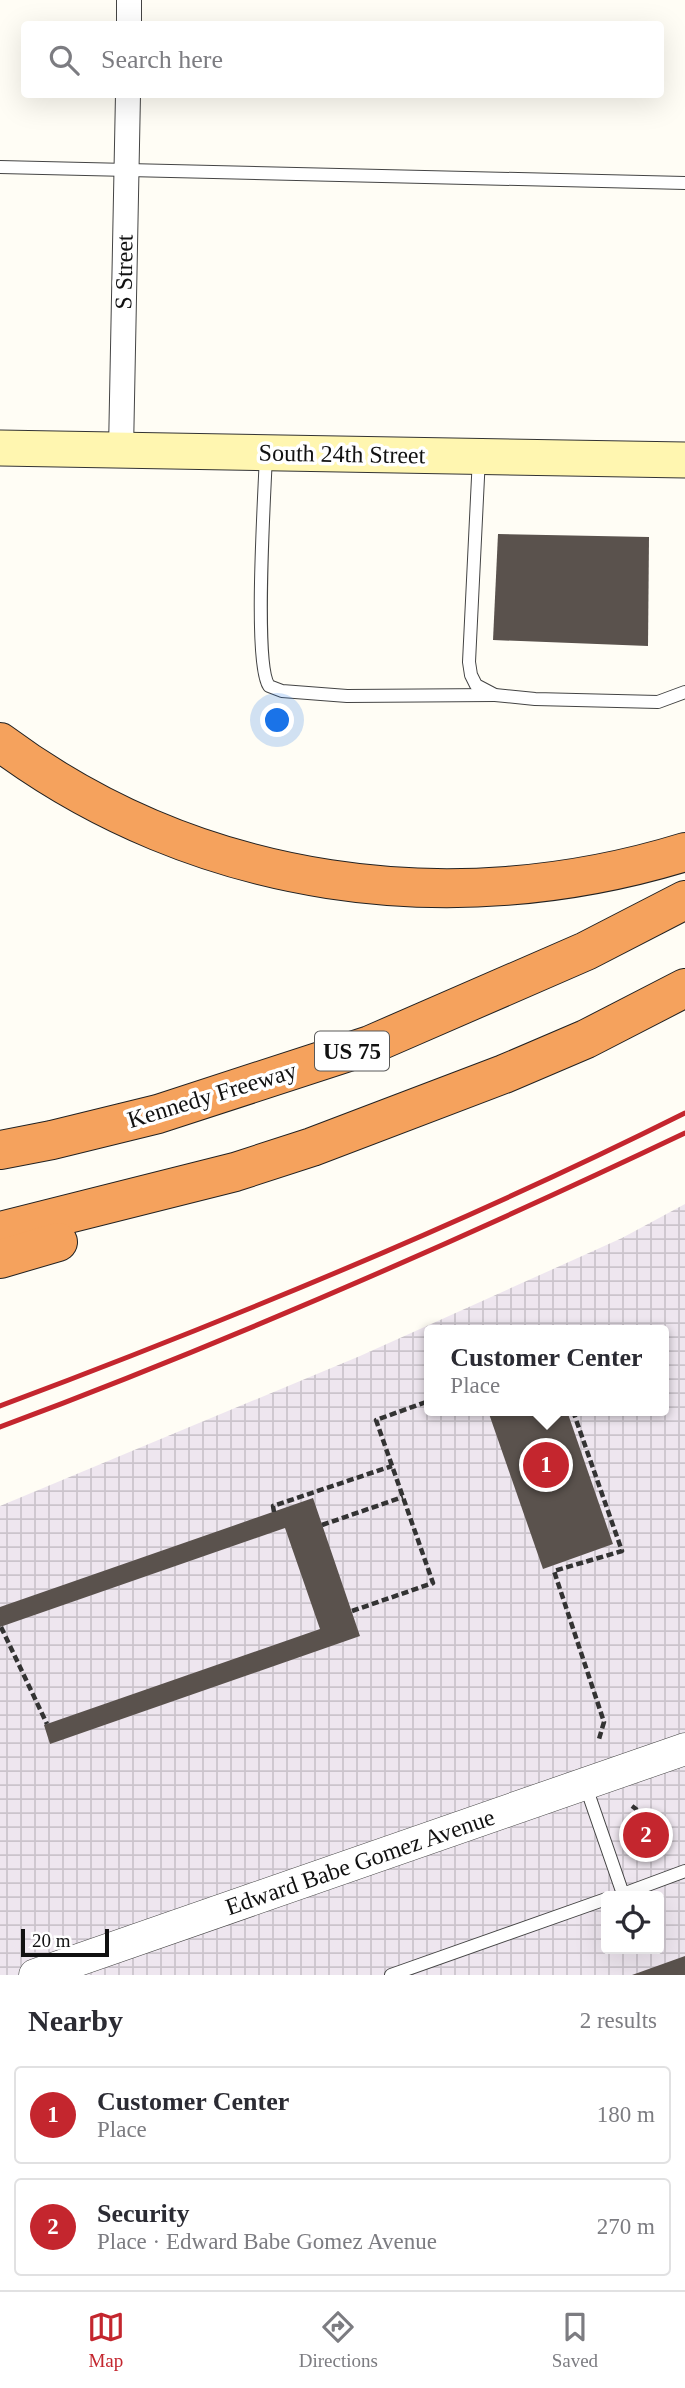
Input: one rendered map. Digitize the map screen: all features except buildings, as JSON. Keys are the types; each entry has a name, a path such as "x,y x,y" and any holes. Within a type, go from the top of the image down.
{"highway":[{"path":"0,742 48,775 103,807 159,833 283,872 338,882 404,889 470,889 582,876 685,852"},
{"name":"Kennedy Freeway","path":"0,1150 158,1114 370,1045 586,951 685,900"},
{"path":"0,1231 235,1172 312,1147 504,1074 586,1039 685,988"},
{"path":"0,1259 124,1221 235,1172"}],"main road":[{"name":"South 24th Street","path":"0,448 685,460"}],"street":[{"path":"129,0 129,21"},
{"name":"S Street","path":"121,450 128,98"},
{"name":"Edward Babe Gomez Avenue","path":"35,1975 685,1749"}],"lane":[{"path":"0,167 685,183"},
{"path":"267,453 261,614 264,673 269,686 303,694 347,696 495,695 535,699 658,702 685,692"},
{"path":"479,457 469,662 473,680 483,690 495,695"},
{"path":"585,1783 618,1891"},
{"path":"630,1891 685,1871"},
{"path":"391,1975 601,1901"}],"path":[{"path":"352,1611 433,1583 376,1420 424,1403"},
{"path":"575,1416 622,1551 554,1571 604,1722 599,1739"},
{"path":"274,1512 273,1506 392,1466"},
{"path":"322,1525 403,1497"},
{"path":"1,1627 47,1724"},
{"path":"632,1806 636,1809 649,1847"}],"shaded area":[{"path":"685,1204 685,1975 0,1975 0,1506 424,1327 424,1416 669,1416 669,1325 429,1325 622,1238"}],"railway":[{"path":"0,1406 174,1339 432,1232 685,1113"},
{"path":"0,1427 346,1288 685,1133"}],"place":[{"name":"Customer Center","path":"546,1465"},
{"name":"Security","path":"646,1835"}]}
